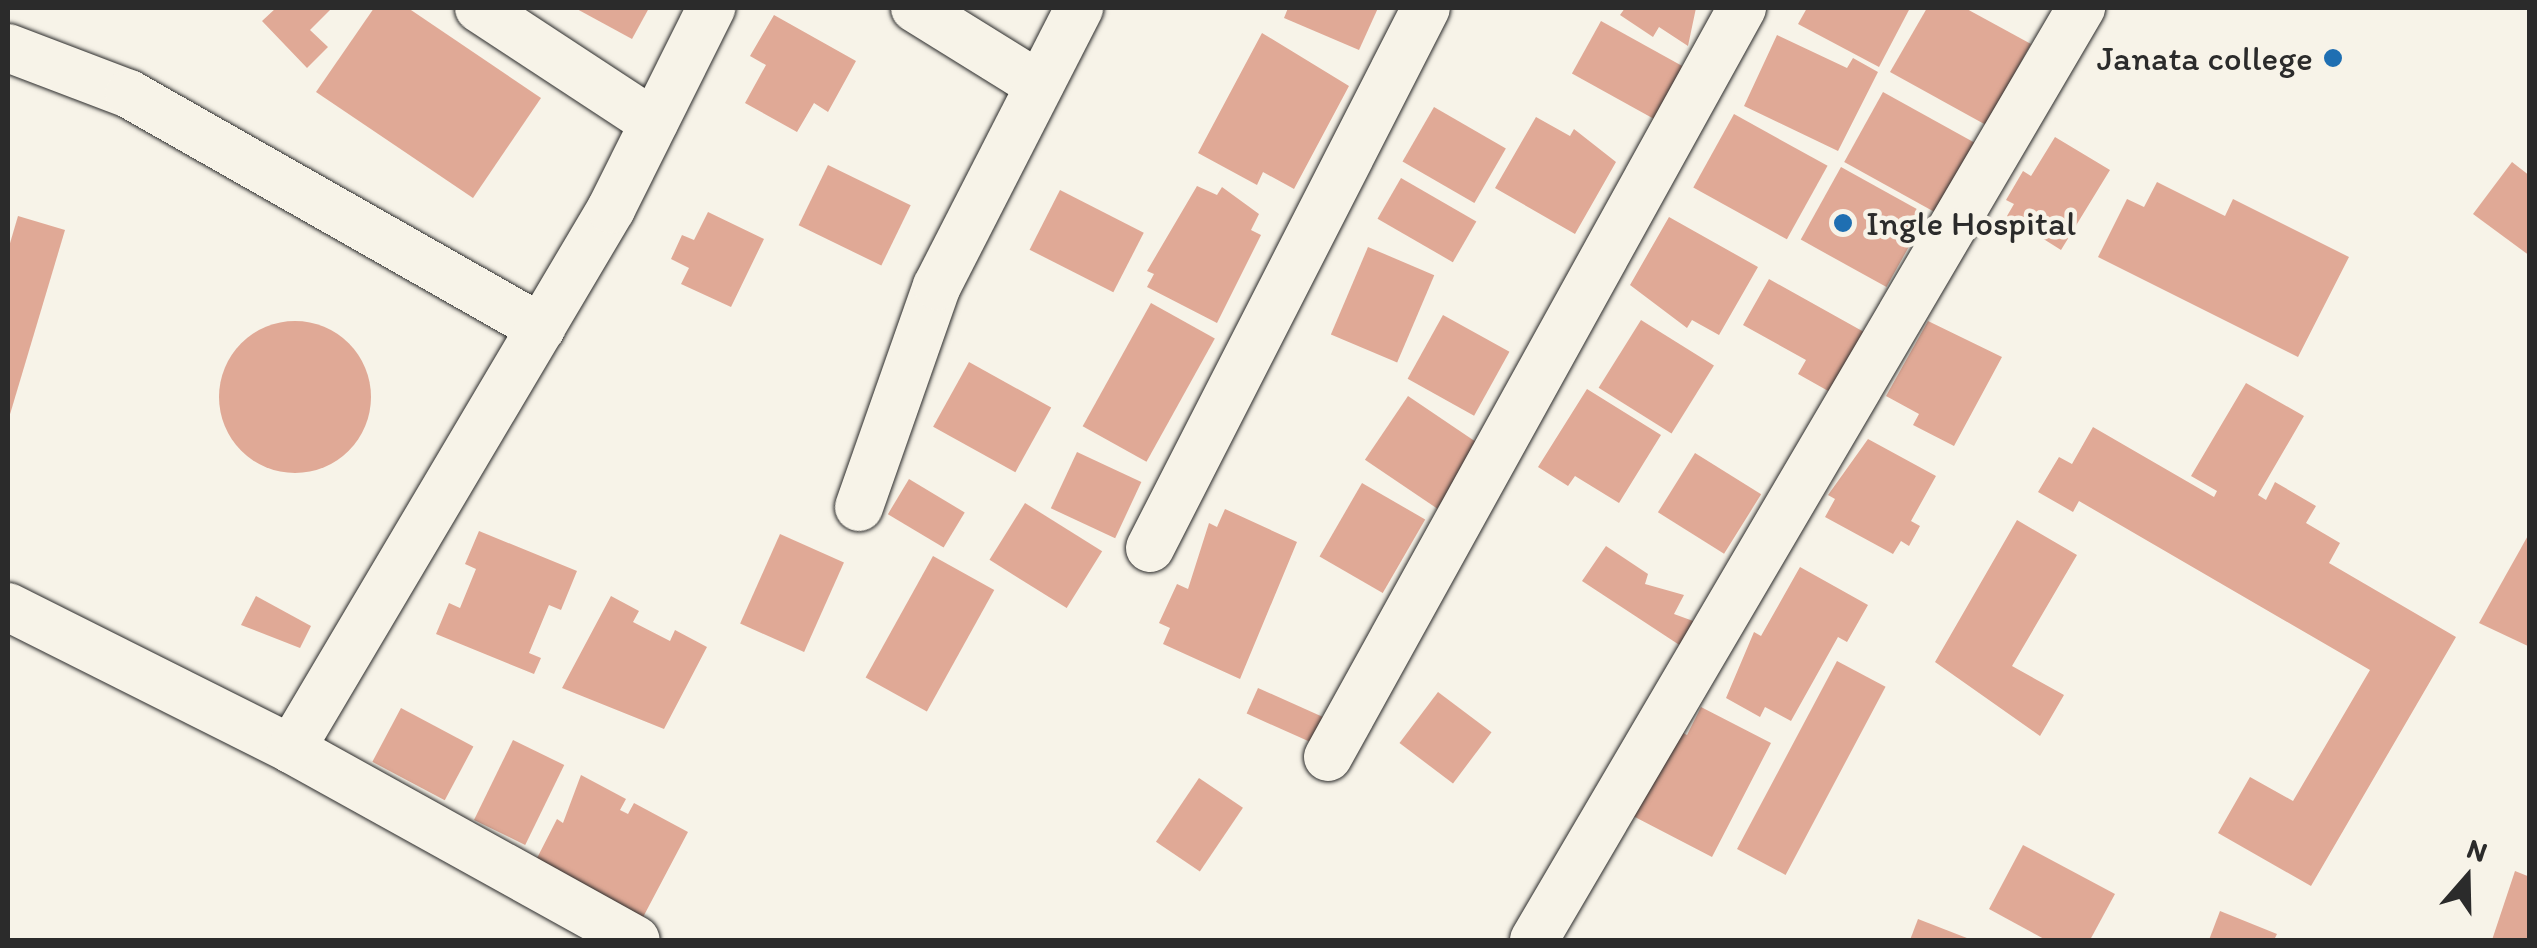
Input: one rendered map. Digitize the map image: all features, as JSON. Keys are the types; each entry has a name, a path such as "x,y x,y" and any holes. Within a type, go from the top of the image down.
{"street":[{"path":"479,8 654,123"},
{"path":"291,750 541,328 654,123 710,8"},
{"path":"915,8 1039,85"},
{"path":"859,506 937,286 1079,8"},
{"path":"1150,548 1426,8"},
{"path":"1328,757 1742,8"},
{"path":"1534,940 2080,8"},
{"path":"8,48 129,94 541,328"},
{"path":"8,607 291,750 636,940"}],"building":[{"path":"276,8 332,8 310,30 328,47 307,68 262,21"},
{"path":"374,8 408,8 541,98 473,198 316,92"},
{"path":"575,8 649,8 632,39"},
{"path":"1288,8 1378,8 1359,50 1284,18"},
{"path":"1625,8 1696,8 1688,46 1659,27 1653,37 1620,15"},
{"path":"1807,8 1910,8 1879,67 1798,24"},
{"path":"1927,8 1965,8 2031,44 1986,125 1890,72"},
{"path":"774,15 856,61 828,112 814,103 797,132 745,103 766,65 750,56"},
{"path":"1601,21 1699,75 1670,128 1572,73"},
{"path":"1262,33 1349,86 1294,189 1263,172 1257,185 1198,153"},
{"path":"1777,35 1847,68 1853,58 1878,72 1838,151 1744,106"},
{"path":"1883,92 1979,145 1940,215 1844,162"},
{"path":"1434,107 1506,148 1474,203 1402,162"},
{"path":"1734,114 1828,166 1787,239 1693,187"},
{"path":"1536,117 1570,136 1574,129 1616,162 1575,234 1495,188"},
{"path":"2055,137 2110,170 2061,250 2007,216 2014,204 2006,200 2023,171 2031,176"},
{"path":"2512,162 2530,176 2530,256 2473,214"},
{"path":"828,165 911,205 881,266 799,225"},
{"path":"1841,167 1927,215 1886,287 1801,240"},
{"path":"1401,178 1476,222 1453,262 1378,219"},
{"path":"2157,182 2225,216 2233,199 2349,257 2298,357 2098,257 2127,199 2144,207"},
{"path":"1197,186 1217,195 1222,187 1259,214 1251,230 1261,235 1217,323 1147,287 1154,274 1147,271"},
{"path":"1060,190 1144,233 1113,292 1030,250"},
{"path":"708,212 764,239 731,307 681,284 689,268 671,259 682,235 694,240"},
{"path":"18,216 65,230 8,421 8,250"},
{"path":"1669,217 1758,267 1719,335 1692,320 1687,328 1630,285"},
{"path":"1368,247 1434,275 1397,363 1331,334"},
{"path":"1769,279 1864,332 1830,392 1798,374 1806,360 1743,325"},
{"path":"1151,303 1215,338 1146,462 1083,426"},
{"path":"1443,315 1509,352 1474,416 1408,379"},
{"path":"1641,320 1714,366 1672,433 1599,388"},
{"path":"295,321 324,327 349,343 365,368 371,397 365,426 349,451 324,467 295,473 266,467 241,451 225,426 219,397 225,368 241,343 266,327"},
{"path":"1928,321 2002,357 1954,446 1913,425 1919,414 1886,396"},
{"path":"969,362 1051,408 1015,472 933,427"},
{"path":"2246,383 2304,416 2258,495 2266,500 2275,482 2316,506 2306,523 2340,543 2329,563 2456,637 2311,886 2218,833 2250,777 2293,801 2370,670 2079,501 2073,512 2038,492 2059,457 2072,464 2093,427 2214,497 2217,491 2191,476"},
{"path":"1587,389 1661,435 1619,503 1575,476 1568,486 1538,467"},
{"path":"1408,396 1480,445 1437,508 1365,460"},
{"path":"1868,439 1936,476 1911,521 1920,526 1909,546 1901,541 1893,554 1825,517 1835,499 1828,495"},
{"path":"1077,452 1141,482 1115,538 1051,508"},
{"path":"1695,453 1761,494 1724,554 1658,512"},
{"path":"909,479 965,512 944,548 888,514"},
{"path":"1362,483 1425,520 1383,593 1320,557"},
{"path":"1025,503 1102,551 1067,608 989,560"},
{"path":"1225,509 1297,542 1240,679 1163,644 1170,628 1159,623 1177,584 1188,589 1209,523 1217,527"},
{"path":"2017,520 2077,555 2012,666 2064,695 2040,736 1935,662"},
{"path":"479,531 577,571 561,610 549,605 529,653 541,658 534,674 436,634 449,603 460,608 476,569 465,564"},
{"path":"2530,532 2530,647 2479,623"},
{"path":"780,534 844,562 804,652 740,624"},
{"path":"1606,546 1648,574 1645,584 1684,595 1674,614 1704,625 1687,650 1582,581"},
{"path":"933,556 994,590 927,712 866,678"},
{"path":"1800,567 1868,605 1847,642 1838,637 1791,721 1765,707 1760,717 1726,698 1754,632 1761,636"},
{"path":"256,596 311,626 300,648 241,625"},
{"path":"611,596 639,611 633,622 670,641 675,630 707,647 664,729 562,688"},
{"path":"1837,661 1886,687 1786,875 1737,849"},
{"path":"1258,688 1337,723 1326,749 1247,714"},
{"path":"1438,692 1492,732 1453,783 1399,743"},
{"path":"1701,707 1771,743 1712,857 1633,816 1677,730 1687,735"},
{"path":"401,708 473,746 445,800 372,762"},
{"path":"513,740 564,765 525,845 474,820"},
{"path":"581,775 626,799 620,810 628,814 634,803 688,832 641,921 534,864 557,819 563,823"},
{"path":"1199,778 1243,808 1200,871 1156,842"},
{"path":"2023,845 2115,894 2090,940 2046,940 1989,909"},
{"path":"2515,871 2530,877 2530,940 2492,940"},
{"path":"2220,911 2277,934 2274,940 2209,940"},
{"path":"1918,919 1972,940 1910,940"}],"place":[{"name":"Janata college","path":"2333,58"},
{"name":"Ingle Hospital","path":"1843,223"}]}
